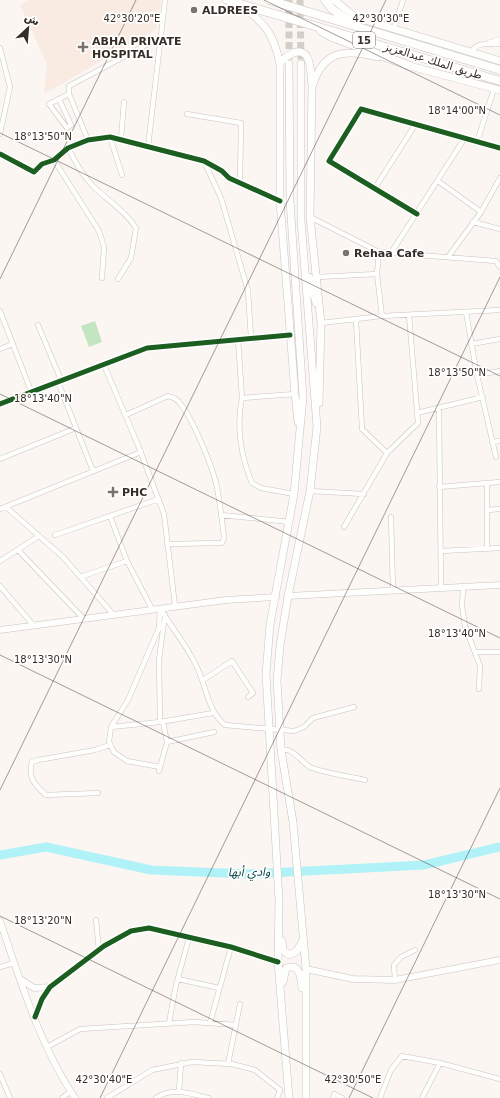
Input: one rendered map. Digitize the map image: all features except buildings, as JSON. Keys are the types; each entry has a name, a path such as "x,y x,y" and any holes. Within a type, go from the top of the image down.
{"highway":[{"name":"طريق الملك عبدالعزيز","path":"227,0 500,81"},
{"name":"طريق الملك عبدالعزيز","path":"269,0 500,70"},
{"path":"325,0 332,9 346,20 378,32"},
{"path":"308,23 332,37 410,66"}],"main road":[{"path":"334,0 356,17 472,51 500,61"},
{"path":"240,3 264,24 276,45 280,64 280,201 295,394 300,435"},
{"path":"280,64 284,58 292,53 298,52 305,55 308,59 312,87 310,217 318,277 321,323 320,384 310,491 288,596 280,646 277,680 281,750 293,822 304,938 306,969 306,1098"},
{"path":"312,87 317,72 326,60 342,53 359,52 497,89"},
{"path":"289,64 290,201 303,397 294,494 270,624 266,674 267,713 270,730 279,900 278,962 289,1098"},
{"path":"300,64 301,220 317,427"},
{"path":"289,311 293,255"},
{"path":"304,257 321,323"},
{"path":"279,921 283,950 285,953 294,954 297,952 304,938"},
{"path":"282,1000 284,973 286,968 291,966 296,968 299,972 306,1009"}],"street":[{"path":"148,147 164,0"},
{"path":"394,28 403,0"},
{"path":"88,140 69,94 69,86 160,38"},
{"path":"472,51 476,46 500,39"},
{"path":"486,44 500,44"},
{"path":"0,48 2,69 10,87 0,134"},
{"path":"477,142 497,89"},
{"path":"59,99 72,124 66,128 49,104 59,99 69,94"},
{"path":"121,139 124,102"},
{"path":"417,214 329,161 361,109 500,148"},
{"path":"187,114 241,123 240,182"},
{"path":"375,188 415,125"},
{"path":"0,154 34,172 42,164 54,160 68,148 88,140 110,137 204,161 222,171 229,178 280,201"},
{"path":"110,137 122,176"},
{"path":"391,253 464,139"},
{"path":"68,148 78,167 95,188 130,218 136,228 131,258 118,279"},
{"path":"54,160 99,231 104,247 102,278"},
{"path":"204,161 223,206 248,291 251,338"},
{"path":"448,256 481,212 500,178"},
{"path":"438,181 481,212"},
{"path":"310,217 379,252 448,256 496,261 500,267"},
{"path":"473,222 500,229"},
{"path":"379,252 377,274 382,316"},
{"path":"318,277 377,274"},
{"path":"321,323 382,316 500,310"},
{"path":"0,311 31,391"},
{"path":"466,312 477,375 496,457"},
{"path":"344,527 387,453 418,423 409,315"},
{"path":"356,320 362,429 387,453"},
{"path":"38,325 93,471"},
{"path":"0,404 147,348 290,335"},
{"path":"238,339 242,398 239,411 240,433 243,457 252,483 261,488 294,494"},
{"path":"471,344 500,339"},
{"path":"0,349 13,344"},
{"path":"104,365 141,452 164,514 175,606"},
{"path":"477,375 500,371"},
{"path":"242,398 295,394"},
{"path":"126,415 168,396 175,398 180,403 203,448 215,481 224,538 222,543 167,544"},
{"path":"417,413 483,397"},
{"path":"439,408 440,551 442,587"},
{"path":"0,459 76,428"},
{"path":"492,442 500,441"},
{"path":"0,509 141,452"},
{"path":"439,487 500,482"},
{"path":"487,483 487,548"},
{"path":"310,491 364,494"},
{"path":"55,535 159,500"},
{"path":"6,507 63,557 113,614"},
{"path":"486,510 500,509"},
{"path":"221,515 290,522"},
{"path":"110,516 127,561 152,609"},
{"path":"391,517 393,590"},
{"path":"0,562 39,536"},
{"path":"440,551 500,548"},
{"path":"18,550 83,618"},
{"path":"80,577 127,561"},
{"path":"288,596 500,585"},
{"path":"0,586 34,626"},
{"path":"463,588 462,606 465,626 480,666 479,689"},
{"path":"0,630 175,606 226,600 276,597"},
{"path":"160,608 185,644 203,680 213,713 225,725 294,731 304,727 313,718 354,707"},
{"path":"160,608 159,628 134,689 111,727 110,744 114,752 127,761 159,769 167,742 161,722 159,660 165,615"},
{"path":"475,652 500,652"},
{"path":"203,680 232,662 253,693 248,697"},
{"path":"111,727 161,722 213,713"},
{"path":"167,742 214,732"},
{"path":"98,793 46,795 30,778 29,769 32,762 38,760 95,750 110,744"},
{"path":"281,750 286,749 290,751 310,768 365,780"},
{"path":"96,920 99,950"},
{"path":"0,921 14,963 47,1047 70,1092 75,1098"},
{"path":"35,1017 42,999 50,987 99,950 131,931 149,928 231,947 278,962"},
{"path":"169,1023 178,979 189,938"},
{"path":"210,1023 231,947"},
{"path":"395,980 394,965 401,957 415,950"},
{"path":"306,969 353,979 395,980 500,960"},
{"path":"0,967 14,963"},
{"path":"20,979 34,988 50,987"},
{"path":"178,979 219,988"},
{"path":"228,1064 240,1004"},
{"path":"47,1047 80,1029 169,1023 210,1023 236,1025"},
{"path":"380,1098 391,1070 402,1056 440,1063 500,1079"},
{"path":"422,1098 440,1063"},
{"path":"179,1091 181,1064"},
{"path":"107,1098 152,1070 181,1064 228,1064 255,1070 280,1090 276,1098"},
{"path":"0,1074 10,1098"},
{"path":"156,1098 162,1093 179,1091 209,1098"},
{"path":"62,1098 70,1092"},
{"path":"333,1098 334,1094 342,1098"}],"shaded area":[{"name":"ABHA PRIVATE HOSPITAL","path":"29,0 161,0 157,29 44,94 47,64 20,5"}],"green space":[{"path":"95,321 102,342 89,347 81,326"}],"waterway":[{"name":"وادي أبها","path":"0,855 46,847 151,870 247,874 424,865 500,847"}],"tunnel":[{"path":"289,0 289,64"},
{"path":"300,0 301,64"}],"cycle path":[{"path":"417,214 329,161 361,109 500,148"},
{"path":"0,154 34,172 42,164 54,160 68,148 88,140 110,137 204,161 222,171 229,178 280,201"},
{"path":"0,404 147,348 290,335"},
{"path":"35,1017 42,999 50,987 104,946 131,931 149,928 231,947 278,962"}],"place":[{"name":"ALDREES","path":"194,10"},
{"name":"ABHA PRIVATE HOSPITAL","path":"83,47"},
{"name":"Rehaa Cafe","path":"346,253"},
{"name":"PHC","path":"113,492"}]}
